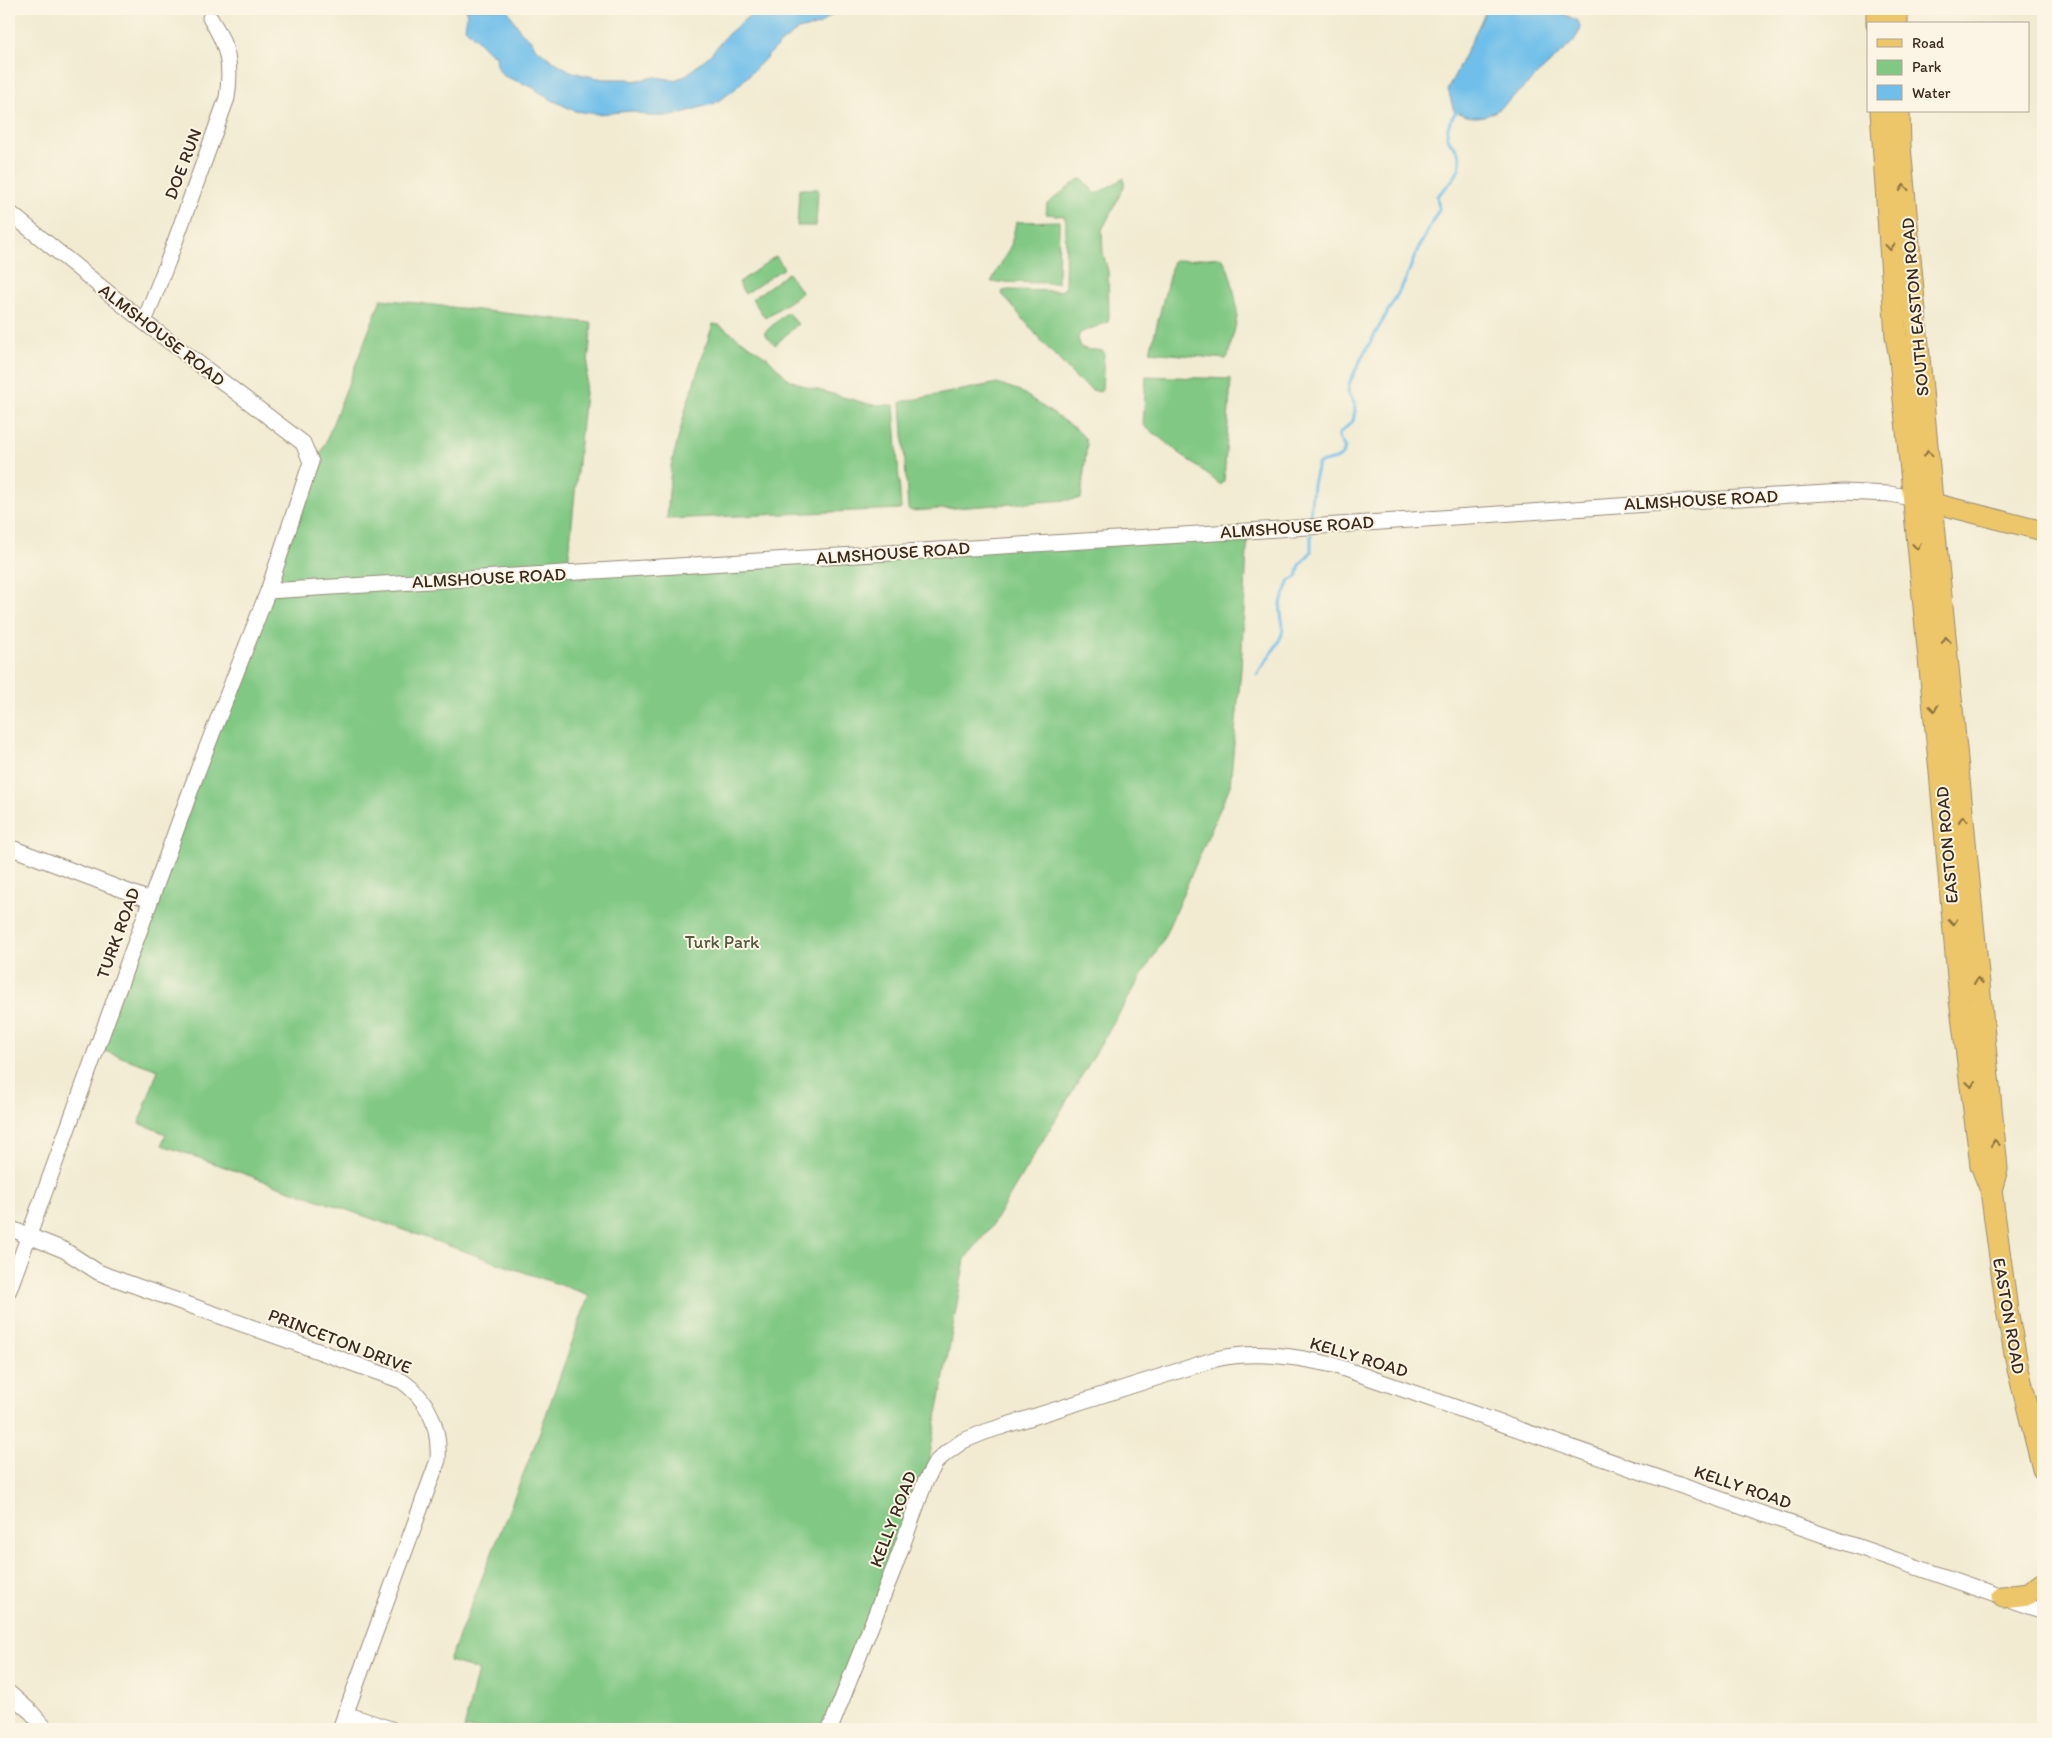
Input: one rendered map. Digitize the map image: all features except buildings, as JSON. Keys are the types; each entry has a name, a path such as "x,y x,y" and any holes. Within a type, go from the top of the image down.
{"highway":[{"path":"1877,9 1877,22"},
{"path":"1897,9 1897,22"},
{"name":"SOUTH EASTON ROAD","path":"1881,112 1896,336 1922,500"},
{"name":"SOUTH EASTON ROAD","path":"1899,112 1922,500"},
{"name":"EASTON ROAD","path":"1922,500 1940,772 1960,1000 1981,1165 1990,1190 2006,1310 2014,1352 2043,1469"},
{"path":"2003,1597 2028,1594 2043,1583"}],"main road":[{"name":"ALMSHOUSE ROAD","path":"1922,500 2043,531"}],"street":[{"name":"DOE RUN","path":"144,322 227,98 229,83 228,56 210,18"},
{"name":"ALMSHOUSE ROAD","path":"9,212 144,322 303,443 311,462 268,591 1248,531 1843,492 1890,494 1922,500"},
{"name":"TURK ROAD","path":"9,1290 198,770 268,591"},
{"path":"9,847 150,900"},
{"name":"PRINCETON DRIVE","path":"9,1228 27,1237 64,1250 98,1272 402,1381 418,1394 430,1412 438,1437 438,1460 340,1729"},
{"name":"KELLY ROAD","path":"830,1729 896,1563 925,1482 936,1462 954,1447 985,1432 1233,1355 1250,1354 1305,1359 1332,1365 2043,1611"},
{"path":"9,1692 46,1729"},
{"path":"345,1714 391,1729"}],"green space":[{"path":"1124,178 1124,187 1102,230 1103,253 1108,271 1108,322 1080,333 1078,338 1081,347 1104,352 1102,389 1100,392 1092,390 1076,378 1044,344 1002,294 1003,291 1008,290 1059,291 1065,289 1066,221 1064,216 1046,214 1047,204 1079,179 1083,180 1096,194"},
{"path":"799,189 818,189 816,226 797,226"},
{"path":"1059,221 1058,283 991,282 1011,245 1016,222"},
{"path":"776,256 784,268 745,294 738,283"},
{"path":"1221,257 1230,276 1237,311 1234,332 1226,359 1150,352 1173,261"},
{"path":"788,273 802,293 765,318 752,299"},
{"name":"Turk Park","path":"381,299 592,323 567,573 1248,531 1241,669 1230,786 1162,942 991,1227 965,1259 925,1482 830,1729 464,1729 478,1670 449,1661 538,1437 589,1295 162,1145 166,1134 139,1123 158,1070 99,1049 268,591"},
{"path":"787,312 798,324 775,345 764,333"},
{"path":"713,324 719,325 768,358 788,379 807,387 872,405 894,405 901,509 667,519 671,466 687,404"},
{"path":"1146,376 1231,379 1224,481 1221,485 1143,425"},
{"path":"997,383 1020,391 1077,430 1084,437 1087,444 1081,499 912,511 908,509 901,402"}],"water":[{"path":"466,9 507,9 521,32 531,40 535,47 570,71 604,79 628,79 633,81 656,77 674,80 685,76 710,55 727,35 757,9 839,9 819,25 798,30 779,45 733,91 715,103 672,116 649,116 631,111 598,114 575,111 550,99 532,87 504,76 497,68 496,55 491,54 465,28"},
{"path":"1487,9 1553,9 1578,21 1581,29 1573,42 1502,107 1490,114 1473,117 1454,111 1448,89"}],"waterway":[{"path":"1310,517 1313,484 1318,464 1334,460 1343,453 1345,448 1339,438 1339,434 1353,421 1355,404 1348,392 1349,384 1405,281 1417,251 1439,209 1437,196 1452,181 1459,170 1460,157 1447,136 1449,124 1458,109"},
{"path":"1257,675 1280,639 1283,627 1280,610 1282,601 1288,582 1297,577 1300,565 1311,552 1311,535"}]}
